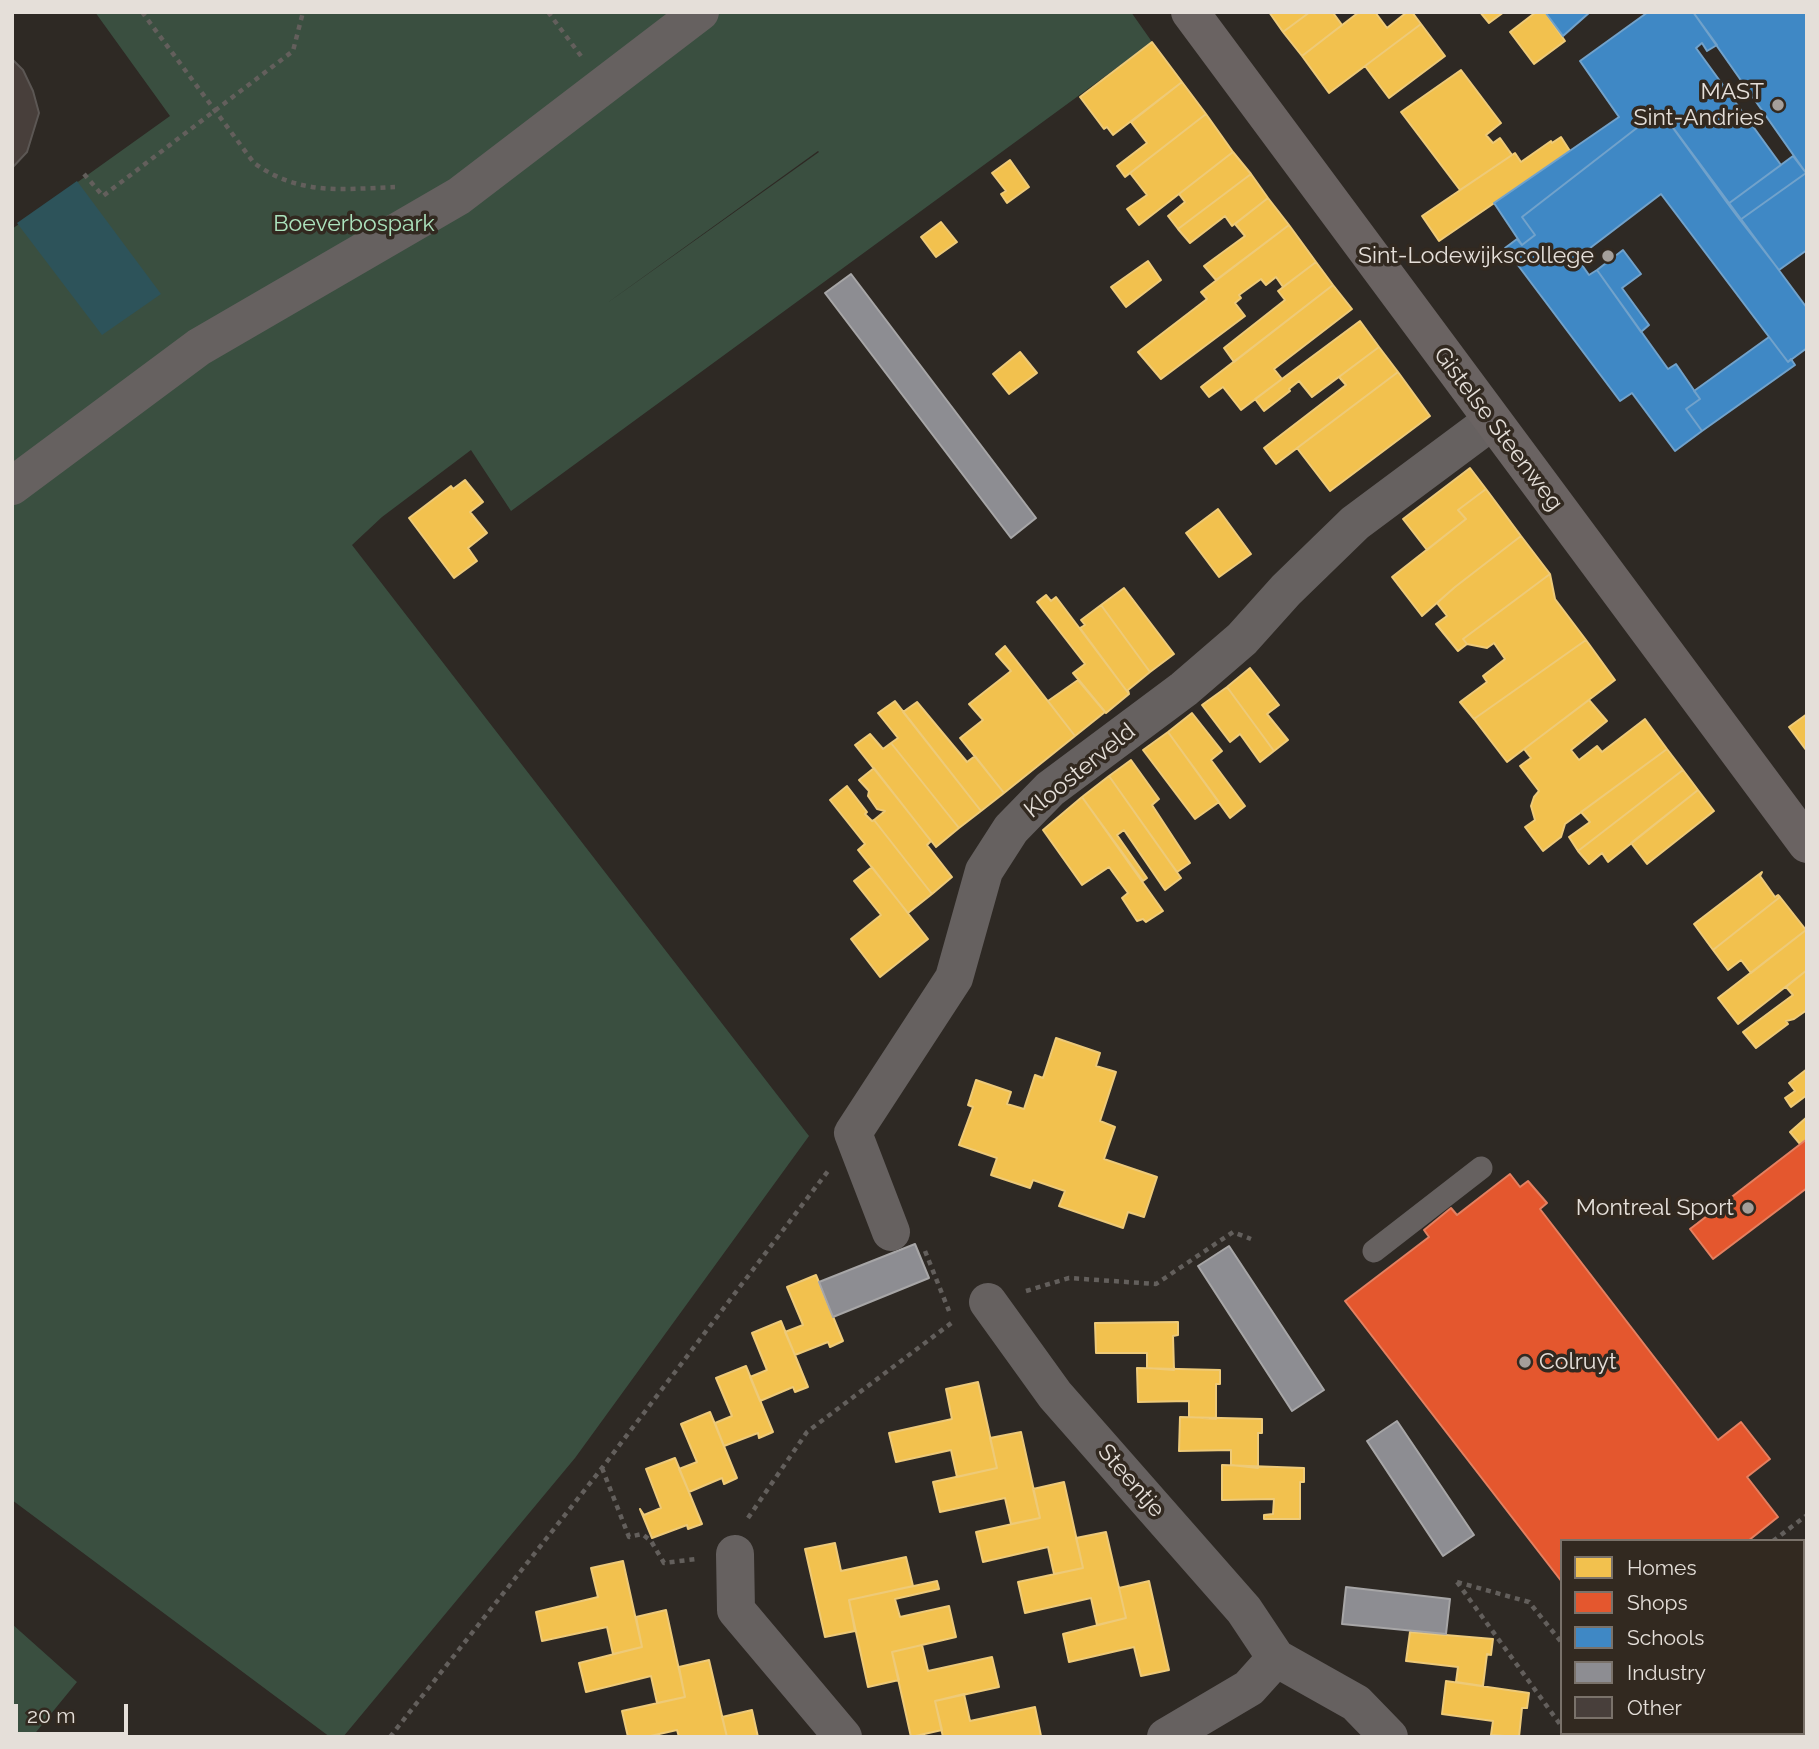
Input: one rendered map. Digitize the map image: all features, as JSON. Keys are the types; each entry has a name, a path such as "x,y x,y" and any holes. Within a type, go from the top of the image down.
{"main road":[{"name":"Gistelse Steenweg","path":"1190,12 1807,844"}],"street":[{"path":"12,486 199,347 459,196 700,12"},
{"name":"Kloosterveld","path":"853,1133 954,978 984,871 1011,829 1050,789 1184,689 1242,639 1286,590 1355,523 1492,421"},
{"path":"853,1133 891,1232"},
{"name":"Steentje","path":"988,1302 1055,1395 1244,1610 1276,1658 1356,1703 1389,1737"},
{"path":"735,1554 736,1610 843,1737"},
{"path":"1166,1737 1249,1688 1276,1658"}],"lane":[{"path":"1374,1251 1481,1168"}],"path":[{"path":"142,12 254,163 268,174 287,183 328,189 421,186 441,188 459,196"},
{"path":"84,174 103,196 293,51 303,12"},
{"path":"548,12 602,85"},
{"path":"390,1737 602,1468 839,1157 843,1145 853,1133"},
{"path":"891,1232 915,1223 953,1322"},
{"path":"602,1468 629,1537 642,1534 651,1541 664,1563 735,1554 734,1541 740,1529 807,1432 953,1322 988,1302 1069,1278 1156,1284 1233,1232 1251,1239"},
{"path":"1776,1539 1807,1515"},
{"path":"1560,1641 1529,1602 1457,1582 1560,1724"}],"green space":[{"name":"Boeverbospark","path":"95,12 1131,12 1157,49 1152,42 511,511 471,450 382,517 352,545 809,1136 575,1458 343,1737 330,1737 12,1500 12,229 170,116","holes":["818,151 819,152 603,306"]},
{"path":"12,1624 77,1682 32,1737 12,1737"}],"water":[{"path":"77,181 161,294 102,335 17,223"}],"building: Homes":[{"path":"1269,12 1310,12 1283,32"},
{"path":"1310,12 1337,12 1334,14 1342,25 1302,56 1283,32"},
{"path":"1359,12 1375,12 1387,28 1407,12 1412,12 1421,24 1329,93 1302,56"},
{"path":"1480,12 1504,12 1489,23"},
{"path":"1536,12 1545,12 1565,41 1534,64 1510,32"},
{"path":"1421,24 1445,56 1389,98 1365,66"},
{"path":"1152,42 1182,82 1113,135 1107,127 1104,129 1080,97"},
{"path":"1461,70 1501,123 1486,135 1493,143 1500,138 1512,155 1460,190 1401,112"},
{"path":"1182,82 1206,114 1125,177 1117,166 1147,143 1131,122"},
{"path":"1206,114 1233,152 1139,225 1127,209 1147,195 1130,173"},
{"path":"1561,137 1570,151 1439,241 1422,216 1515,153 1521,162"},
{"path":"1233,152 1251,174 1178,229 1168,216 1185,202 1179,194"},
{"path":"1010,160 1029,187 1007,203 1001,194 1006,191 992,173"},
{"path":"1251,174 1268,198 1232,226 1225,216 1190,243 1178,229"},
{"path":"1268,198 1289,225 1216,280 1204,266 1245,236 1235,224"},
{"path":"941,222 957,242 936,257 921,237"},
{"path":"1289,225 1316,262 1283,287 1276,277 1266,285 1261,279 1239,295 1241,298 1235,303 1245,316 1161,379 1138,352 1207,299 1201,292"},
{"path":"1148,261 1161,280 1126,307 1111,287"},
{"path":"1316,262 1333,285 1234,362 1224,348 1285,300 1278,291"},
{"path":"1333,285 1352,309 1274,369 1282,379 1241,410 1223,387 1209,397 1201,387"},
{"path":"1360,321 1379,347 1312,397 1299,381 1264,411 1255,399"},
{"path":"1379,347 1398,372 1276,464 1264,448 1346,385 1339,377"},
{"path":"1020,352 1037,373 1009,394 993,374"},
{"path":"1398,372 1430,416 1330,491 1297,448"},
{"path":"1470,468 1486,489 1458,510 1466,519 1427,550 1403,519"},
{"path":"465,480 483,502 470,512 487,533 468,548 477,561 454,578 409,518 451,486 453,489"},
{"path":"1486,489 1521,536 1422,616 1392,577 1466,519 1458,510"},
{"path":"1218,509 1251,554 1219,577 1186,533"},
{"path":"1521,536 1550,574 1463,639 1467,644 1458,651 1436,624 1447,616 1437,603"},
{"path":"1550,574 1555,599 1586,640 1474,719 1460,702 1487,682 1483,676 1505,659 1494,643 1487,648 1467,644 1463,639"},
{"path":"1124,588 1174,654 1150,672 1101,605"},
{"path":"1046,595 1051,601 1056,597 1129,694 1106,713 1073,673 1085,664 1037,602"},
{"path":"1101,605 1150,672 1128,690 1129,694 1080,628 1085,625 1081,620"},
{"path":"1586,640 1615,680 1507,762 1474,719"},
{"path":"1005,646 1075,736 1004,793 960,738 983,720 969,704 1011,671 996,654"},
{"path":"1250,668 1279,705 1267,714 1288,740 1274,751 1227,687"},
{"path":"1078,680 1105,712 1075,736 1048,701"},
{"path":"1227,687 1274,751 1260,762 1240,734 1230,742 1202,705"},
{"path":"1589,700 1607,721 1571,750 1579,760 1597,746 1602,752 1645,719 1667,749 1565,824 1561,837 1543,851 1525,827 1535,820 1531,806 1539,791 1520,766 1531,758 1524,749"},
{"path":"895,701 981,811 959,828 891,743 898,738 878,713"},
{"path":"917,702 967,762 975,756 1004,793 981,811 903,712"},
{"path":"1192,713 1222,751 1211,760 1245,806 1230,818 1168,732"},
{"path":"1807,714 1807,750 1806,750 1789,727"},
{"path":"1168,732 1219,802 1195,819 1143,750"},
{"path":"870,734 883,749 891,743 959,828 936,847 855,745"},
{"path":"1667,749 1683,770 1578,851 1569,837 1590,822 1581,812"},
{"path":"1131,760 1159,799 1152,805 1190,863 1177,872 1109,776"},
{"path":"874,768 931,841 927,845 952,877 932,894 874,820 885,811 877,809 868,796 869,791 859,780"},
{"path":"1683,770 1698,790 1608,862 1602,853 1589,864 1578,851"},
{"path":"1109,776 1181,878 1165,890 1124,830 1117,835 1147,878 1143,881 1082,797"},
{"path":"847,786 867,812 865,814 874,820 932,894 908,913 858,850 865,844 830,800"},
{"path":"1698,790 1714,811 1647,864 1631,843"},
{"path":"1082,797 1163,911 1146,922 1143,919 1137,921 1122,898 1128,893 1109,867 1082,885 1043,830"},
{"path":"872,867 928,939 880,977 851,939 881,915 854,881"},
{"path":"1762,872 1760,876 1775,897 1780,897 1713,950 1694,924"},
{"path":"1780,897 1806,930 1751,973 1741,960 1728,970 1713,950"},
{"path":"1806,930 1807,970 1738,1024 1718,998"},
{"path":"1807,970 1807,1010 1786,1021 1788,1024 1756,1048 1743,1032 1793,995 1786,987"},
{"path":"1056,1038 1100,1053 1096,1066 1116,1072 1100,1121 1115,1127 1104,1159 1157,1177 1144,1217 1128,1212 1123,1228 1059,1206 1065,1191 1033,1180 1030,1188 991,1175 997,1158 959,1145 973,1107 968,1105 976,1080 1011,1092 1007,1104 1024,1109 1035,1075 1043,1078"},
{"path":"1807,1069 1807,1095 1791,1107 1785,1098 1795,1091 1789,1083"},
{"path":"1807,1117 1807,1139 1800,1144 1790,1132"},
{"path":"816,1275 843,1341 830,1347 828,1342 795,1355 785,1332 803,1325 787,1287"},
{"path":"781,1321 808,1387 795,1392 793,1387 760,1401 750,1377 767,1370 752,1333"},
{"path":"1178,1322 1178,1335 1173,1336 1174,1370 1147,1368 1147,1353 1096,1353 1095,1323"},
{"path":"746,1366 773,1432 759,1438 758,1433 724,1446 715,1423 732,1416 716,1378"},
{"path":"1137,1368 1220,1370 1220,1384 1216,1384 1216,1419 1189,1417 1189,1401 1138,1402"},
{"path":"978,1382 997,1468 957,1477 951,1450 896,1462 889,1433 952,1419 946,1389"},
{"path":"710,1412 737,1478 724,1484 722,1478 689,1492 679,1469 697,1462 681,1424"},
{"path":"1180,1417 1262,1419 1262,1433 1258,1433 1258,1468 1231,1465 1231,1450 1179,1451"},
{"path":"1021,1432 1040,1518 1011,1524 1005,1498 940,1512 933,1482 997,1468 990,1438"},
{"path":"675,1458 702,1524 688,1529 687,1525 652,1538 640,1509 644,1515 661,1508 646,1469"},
{"path":"1222,1465 1304,1468 1304,1482 1300,1482 1300,1519 1264,1519 1264,1515 1273,1514 1274,1499 1222,1500"},
{"path":"1064,1482 1083,1568 1054,1574 1048,1547 983,1562 976,1532 1040,1518 1033,1489"},
{"path":"1106,1532 1126,1618 1097,1625 1091,1598 1025,1613 1018,1582 1083,1568 1076,1538"},
{"path":"835,1543 841,1571 906,1557 913,1586 849,1600 855,1631 825,1637 805,1549"},
{"path":"623,1561 642,1647 613,1654 607,1627 542,1641 536,1612 598,1597 591,1568"},
{"path":"937,1581 939,1589 895,1599 900,1617 949,1606 956,1637 892,1652 899,1680 868,1687 849,1600"},
{"path":"1149,1581 1169,1670 1141,1676 1134,1647 1069,1662 1063,1634 1126,1618 1119,1588"},
{"path":"1805,1607 1807,1609 1807,1671 1805,1669"},
{"path":"666,1610 685,1697 657,1703 651,1676 586,1692 579,1663 642,1647 636,1617"},
{"path":"1410,1632 1493,1639 1491,1655 1487,1654 1483,1686 1456,1682 1458,1667 1406,1661"},
{"path":"922,1645 928,1671 992,1657 999,1687 935,1701 942,1730 911,1737 892,1652"},
{"path":"709,1660 727,1737 679,1737 677,1730 646,1737 628,1737 622,1711 685,1697 679,1667"},
{"path":"1805,1669 1807,1671 1805,1698"},
{"path":"1446,1681 1529,1693 1527,1708 1522,1708 1519,1737 1491,1735 1493,1721 1442,1714"},
{"path":"964,1694 970,1721 1035,1707 1041,1736 943,1737 935,1701"},
{"path":"752,1710 758,1737 727,1737 722,1717"},
{"path":"1708,1735 1709,1737 1647,1737"}],"building: Shops":[{"name":"Montreal Sport","path":"1807,1139 1807,1188 1713,1259 1690,1229"},
{"name":"Colruyt","path":"1510,1174 1520,1187 1528,1181 1547,1203 1540,1209 1718,1440 1741,1422 1770,1459 1747,1477 1778,1517 1750,1539 1560,1539 1560,1579 1345,1301 1429,1237 1424,1230 1451,1208 1457,1215"}],"building: Schools":[{"path":"1545,12 1590,12 1563,36"},
{"path":"1648,12 1693,12 1717,45 1707,51 1702,43 1696,48 1781,165 1728,204 1660,110 1522,217 1535,235 1522,245 1494,203 1619,117 1580,61"},
{"name":"MAST Sint-Andries","path":"1693,12 1807,13 1807,250 1779,270 1740,220 1806,173"},
{"path":"1660,110 1807,308 1807,348 1788,362 1661,194 1577,258 1589,275 1597,270 1668,369 1676,364 1700,399 1686,409 1702,431 1675,451 1632,393 1620,401 1505,248 1517,239 1522,245 1535,235 1522,217"},
{"path":"1793,156 1806,173 1740,220 1728,204"},
{"path":"1623,250 1641,274 1622,288 1649,325 1641,332 1597,270"},
{"path":"1769,337 1788,362 1791,359 1795,365 1702,431 1686,409 1700,399 1694,391"}],"building: Industry":[{"path":"851,274 1036,518 1011,538 825,293"},
{"path":"915,1244 929,1278 833,1317 819,1282"},
{"path":"1229,1246 1324,1390 1292,1411 1198,1266"},
{"path":"1397,1421 1474,1535 1443,1556 1367,1441"},
{"path":"1346,1587 1450,1599 1446,1634 1342,1624"}],"building: Other":[{"path":"12,59 23,70 39,113 27,152 12,168"}],"place":[{"name":"MAST Sint-Andries","path":"1778,105"},
{"name":"Sint-Lodewijkscollege","path":"1608,256"},
{"name":"Montreal Sport","path":"1748,1208"},
{"name":"Colruyt","path":"1525,1362"}]}
